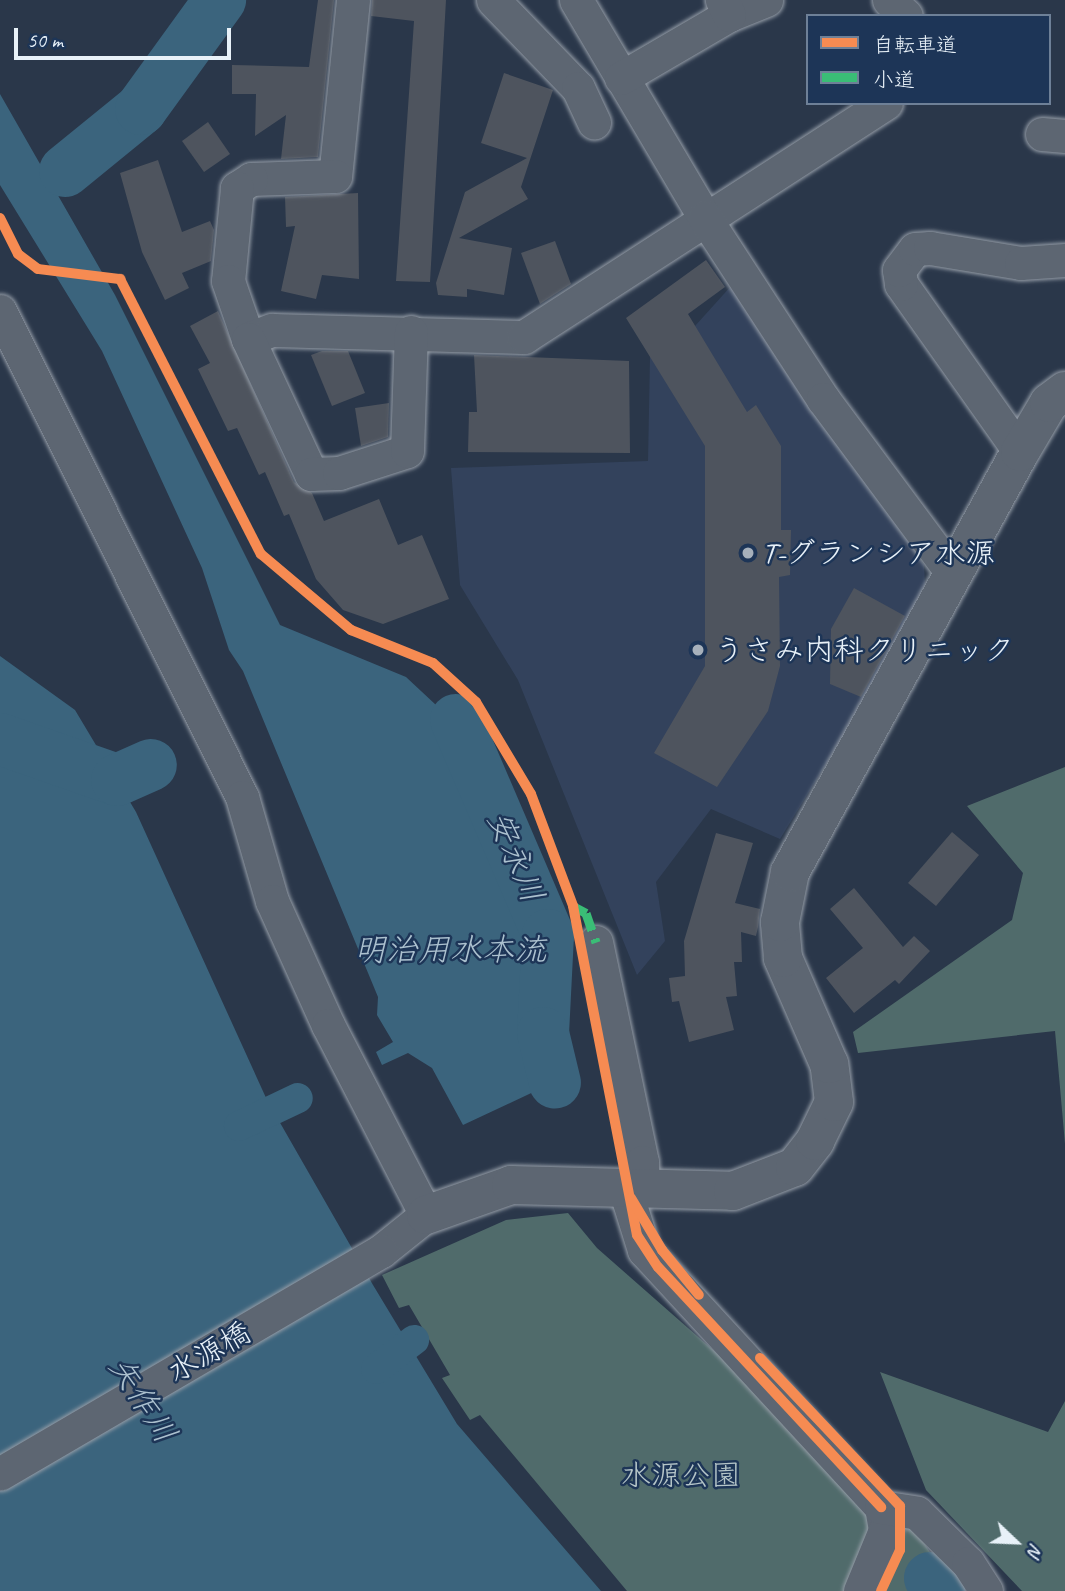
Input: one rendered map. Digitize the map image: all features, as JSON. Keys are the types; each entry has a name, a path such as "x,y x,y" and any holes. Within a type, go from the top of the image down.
{"street":[{"path":"353,0 335,176 251,179 237,188 228,281 248,339 311,474 339,473 407,451 411,332"},
{"path":"493,0 578,88 594,123"},
{"path":"576,0 705,218 823,399 952,573"},
{"path":"621,78 725,7 766,0"},
{"path":"889,0 903,14"},
{"path":"248,339 272,330 524,337 883,105"},
{"path":"1020,452 901,284 899,270 915,249 930,248 1021,263 1065,260"},
{"path":"0,311 242,797 272,901 328,1025 426,1215 510,1185 634,1191 733,1191 795,1167 816,1141 834,1102 829,1064 783,958 780,922 790,872 1020,452 1049,402 1065,391"},
{"path":"596,942 642,1162 634,1191 644,1250 881,1507 884,1530 860,1591"},
{"name":"水源橋","path":"0,1474 381,1251 426,1215"},
{"path":"881,1507 917,1513 968,1563 986,1591"}],"shaded area":[{"name":"うさみ内科クリニック","path":"732,285 924,565 925,584 914,621 780,839 711,809 656,882 665,941 637,975 518,680 460,585 451,468 648,461 650,357 695,326"}],"green space":[{"path":"1065,767 1065,1144 1055,1031 858,1053 853,1032 1012,920 1023,873 967,806"},
{"name":"水源公園","path":"568,1213 597,1248 912,1525 956,1591 627,1591 480,1415 470,1420 442,1378 450,1375 409,1305 399,1308 382,1275 506,1220"},
{"path":"880,1372 1048,1432 1065,1401 1065,1591 1022,1591 926,1490"}],"water":[{"name":"明治用水本流","path":"0,94 115,295 280,625 406,677 436,705 530,924 538,955 530,1048 544,1087 463,1125 432,1068 408,1053 382,1065 376,1052 393,1042 377,1015 378,997 243,671 229,650 202,568 102,351 0,185"},
{"name":"矢作川","path":"0,656 75,710 136,812 267,1100 373,1285 457,1424 601,1591 0,1591"}],"building":[{"path":"318,0 334,0 318,157 281,159 286,115 255,136 256,94 232,94 232,65 309,67"},
{"path":"372,0 446,0 430,282 396,281 414,21 371,16"},
{"path":"504,73 553,90 521,187 528,199 459,238 512,248 504,295 467,289 467,297 438,295 436,283 465,192 527,158 481,143"},
{"path":"208,122 230,154 204,172 182,141"},
{"path":"158,160 182,232 210,221 214,230 211,261 182,273 189,288 165,300 142,252 120,173"},
{"path":"358,193 359,279 322,275 316,299 281,291 295,226 286,227 285,197"},
{"path":"555,241 571,284 540,304 521,253"},
{"name":"T-グランシア水源","path":"706,260 725,287 688,314 747,412 756,405 781,446 781,530 791,530 790,575 779,577 780,666 768,711 717,787 654,753 705,666 705,446 626,318"},
{"path":"218,311 294,482 312,493 324,521 379,499 398,545 422,535 449,599 383,624 343,610 316,579 289,514 284,516 265,472 259,475 237,428 228,431 198,369 210,363 190,326"},
{"path":"322,351 348,351 365,393 332,406 311,355"},
{"path":"474,355 629,361 630,453 468,452 469,412 477,412"},
{"path":"389,403 388,437 361,446 355,408"},
{"name":"うさみ内科クリニック","path":"854,588 905,616 861,697 830,684 831,629"},
{"path":"952,832 979,855 936,906 908,883"},
{"path":"716,833 753,843 735,903 760,909 758,927 756,936 741,932 742,962 734,962 737,996 726,997 734,1030 689,1042 679,1001 672,1002 669,978 685,976 684,941"},
{"path":"854,888 903,947 914,936 930,951 899,984 895,980 854,1013 826,978 863,948 830,909"}],"waterway":[{"path":"65,171 141,109 220,0"},
{"name":"安永川","path":"456,720 548,935 543,1033 555,1083"},
{"name":"安永川","path":"0,739 117,780 151,765"},
{"path":"239,1126 298,1098"},
{"path":"376,1369 414,1340"},
{"name":"安永川","path":"930,1578 939,1591"}],"marked path":[{"path":"573,906 586,913 596,942"}],"cycle path":[{"path":"0,218 18,254 38,269 120,279 261,554 351,630 433,663 476,702 531,794 573,906 637,1235 658,1267 881,1507"},
{"path":"631,1198 662,1250 699,1295"},
{"path":"760,1358 900,1506 900,1550 881,1591"}],"place":[{"name":"T-グランシア水源","path":"748,553"},
{"name":"うさみ内科クリニック","path":"698,650"}]}
